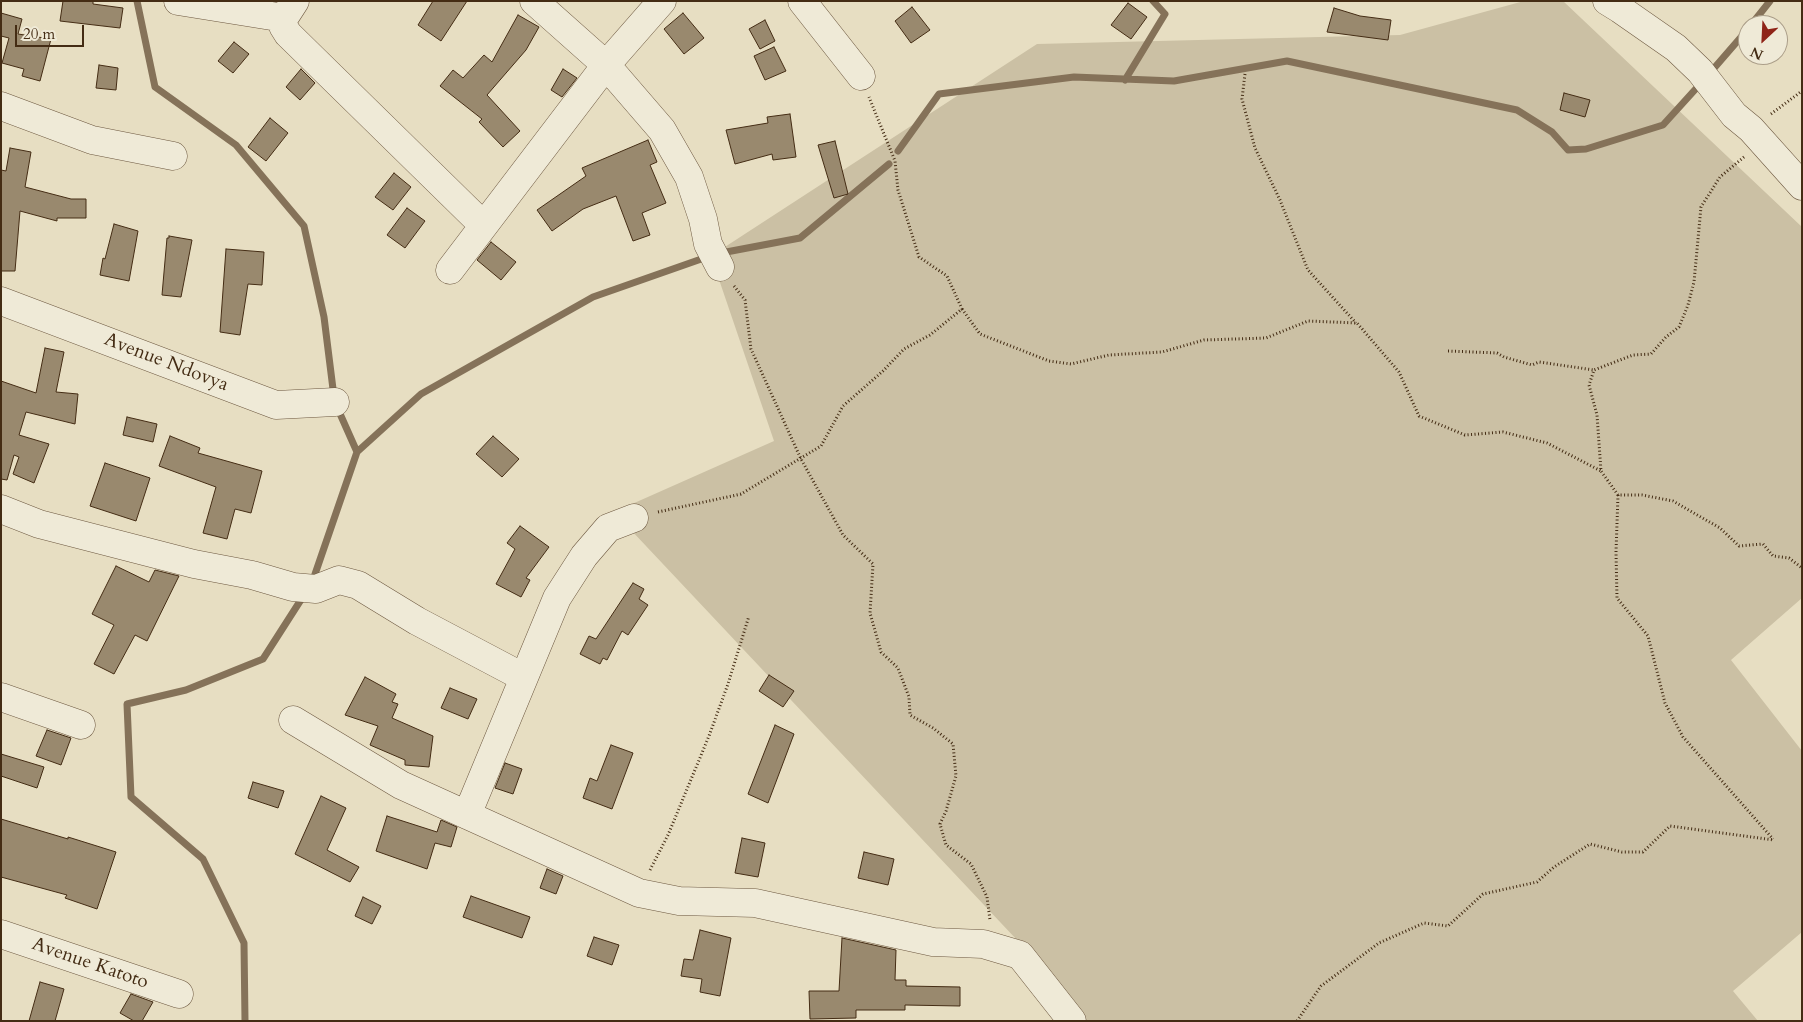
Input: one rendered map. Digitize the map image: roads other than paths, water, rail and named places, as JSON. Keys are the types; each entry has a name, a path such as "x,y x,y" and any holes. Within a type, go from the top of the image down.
{"street":[{"path":"178,1 289,10 283,26 288,34 483,225"},
{"path":"534,1 606,65 662,130 688,177 703,219 708,244 720,267"},
{"path":"450,270 606,65 662,1"},
{"path":"802,1 861,76"},
{"path":"1607,1 1676,48 1708,81 1734,115 1751,129 1802,186"},
{"path":"1,106 92,140 173,156"},
{"name":"Avenue Ndovya","path":"1,300 276,405 335,402"},
{"path":"1,509 49,526 194,564 252,575 293,587 316,589 339,580 358,585 417,621 523,677"},
{"path":"467,815 557,598 584,556 608,528 634,518"},
{"path":"1,697 81,725"},
{"path":"294,720 401,785 638,893 679,901 755,903 933,942 983,944 1020,954 1072,1021"},
{"name":"Avenue Katoto","path":"1,934 179,994"}],"waterway":[{"path":"137,1 155,87 236,145 304,226 324,317 334,397"},
{"path":"1125,80 1165,14 1153,1"},
{"path":"1759,15 1770,1"},
{"path":"1709,74 1738,41"},
{"path":"898,151 939,94 1074,77 1174,81 1287,61 1517,110 1552,132 1568,150 1586,149 1663,125 1702,82"},
{"path":"721,253 800,238 889,164"},
{"path":"313,580 357,452 421,394 593,297 707,257"},
{"path":"337,407 357,452"},
{"path":"245,1021 244,943 203,859 131,797 127,704 186,690 263,659 304,595"}]}
